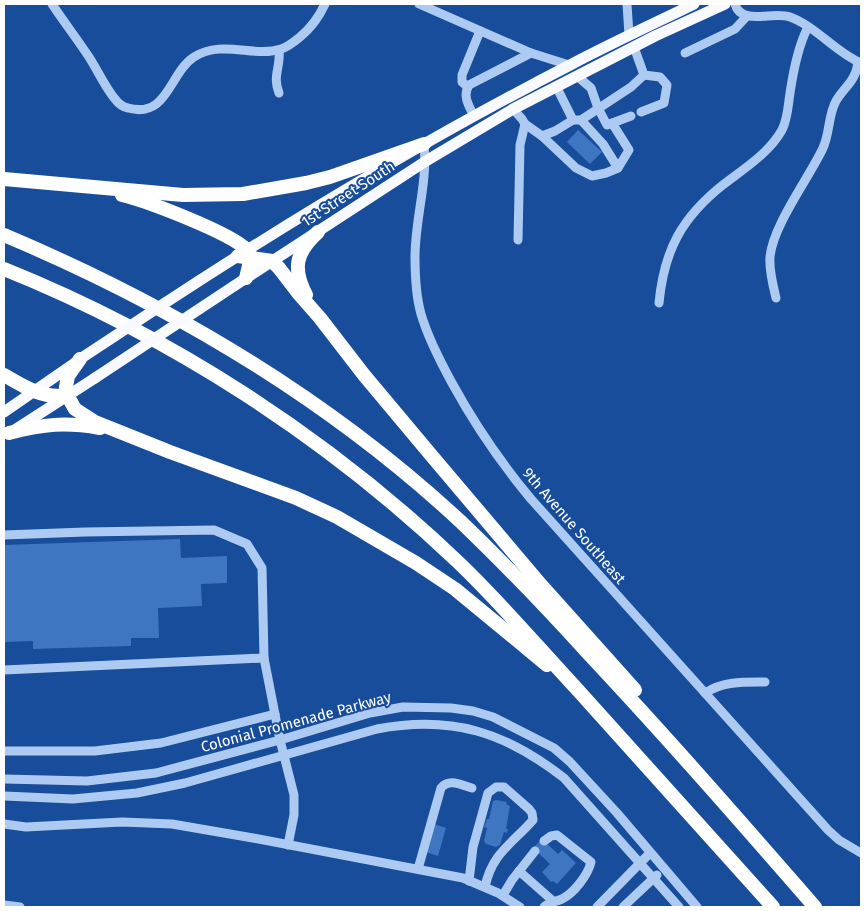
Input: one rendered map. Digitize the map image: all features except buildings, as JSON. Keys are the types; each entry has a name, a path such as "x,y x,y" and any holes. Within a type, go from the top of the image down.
{"highway":[{"path":"4,179 183,195 243,194 330,177 424,144"},
{"path":"82,186 126,196 167,211 216,231 241,256 272,261 364,375 541,585 639,694 655,725"},
{"path":"316,314 303,289 297,270 300,256 306,243 318,232"},
{"path":"4,236 110,283 203,333 308,400 369,445 460,522 531,592 655,725 815,907"},
{"path":"240,282 241,256"},
{"path":"4,269 62,294 173,351 232,387 342,463 395,506 457,562 517,621 773,907"},
{"path":"80,360 68,376 66,387 75,409 95,422 288,495 337,517 416,563 455,589 511,637 575,687"},
{"path":"4,375 35,391 57,396 68,395"},
{"path":"7,435 34,426 61,423 119,431"}],"main road":[{"name":"1st Street South","path":"4,412 80,360 241,256 424,144 569,65 694,4"},
{"name":"1st Street South","path":"7,435 426,161 513,109 556,86 726,4"},
{"path":"628,35 634,47"},
{"path":"569,65 577,76"}],"street":[{"path":"52,4 117,102 127,108 147,109 155,105 165,95 180,71 189,61 215,49 279,50 294,42 310,27 325,4"},
{"path":"422,4 531,53 569,65"},
{"path":"441,14 443,4"},
{"path":"627,4 628,35"},
{"path":"735,4 740,13 747,16 782,15 808,27 860,62 852,82 836,101 824,146 776,234 770,256 772,282 776,298"},
{"path":"685,52 724,35 739,25 747,16"},
{"path":"659,303 660,290 671,247 688,218 705,200 758,158 782,130 789,109 792,82 799,54 808,27"},
{"path":"468,87 462,82 462,75 480,31"},
{"path":"634,47 644,75"},
{"path":"279,50 280,59 275,83 280,93"},
{"path":"468,87 531,53"},
{"path":"542,136 598,108 631,87 644,75 660,77 667,85 664,103 641,112"},
{"path":"577,76 591,88 598,108 607,125 631,116"},
{"path":"556,86 577,120 603,144 618,168"},
{"path":"468,87 466,99 474,116"},
{"path":"513,109 525,124 542,136 576,168 592,176 606,174 618,168 629,150 612,124"},
{"path":"518,240 520,145 525,124"},
{"name":"9th Avenue Southeast","path":"424,144 426,161 416,238 417,294 428,332 445,370 488,444 513,478 828,830 839,840 861,853"},
{"path":"4,535 214,530 247,544 262,568 264,658 274,714 294,796 288,845"},
{"path":"4,670 264,658"},
{"path":"705,693 714,687 726,683 765,682"},
{"name":"Colonial Promenade Parkway","path":"4,780 87,780 156,773 280,740 370,713 403,708 451,708 473,711 493,717 554,748 570,762 617,813 697,907"},
{"path":"4,751 95,752 161,743 274,714"},
{"name":"Colonial Promenade Parkway","path":"4,796 73,799 137,793 185,783 377,730 402,725 450,725 497,738 526,751 564,778 679,907"},
{"path":"418,869 441,788 451,782 472,788"},
{"path":"469,881 473,847 488,794 496,787 504,787 529,809 533,820 522,833 506,846 495,861 487,874 485,887"},
{"path":"4,824 26,827 122,822 172,824 418,869 469,881 503,895 516,906"},
{"path":"544,841 557,835 591,862 589,870 575,888 563,899 547,903 544,907"},
{"path":"503,895 535,851"},
{"path":"597,907 650,853"},
{"path":"623,907 663,869"},
{"path":"519,871 554,901"},
{"path":"4,905 20,907"}]}
